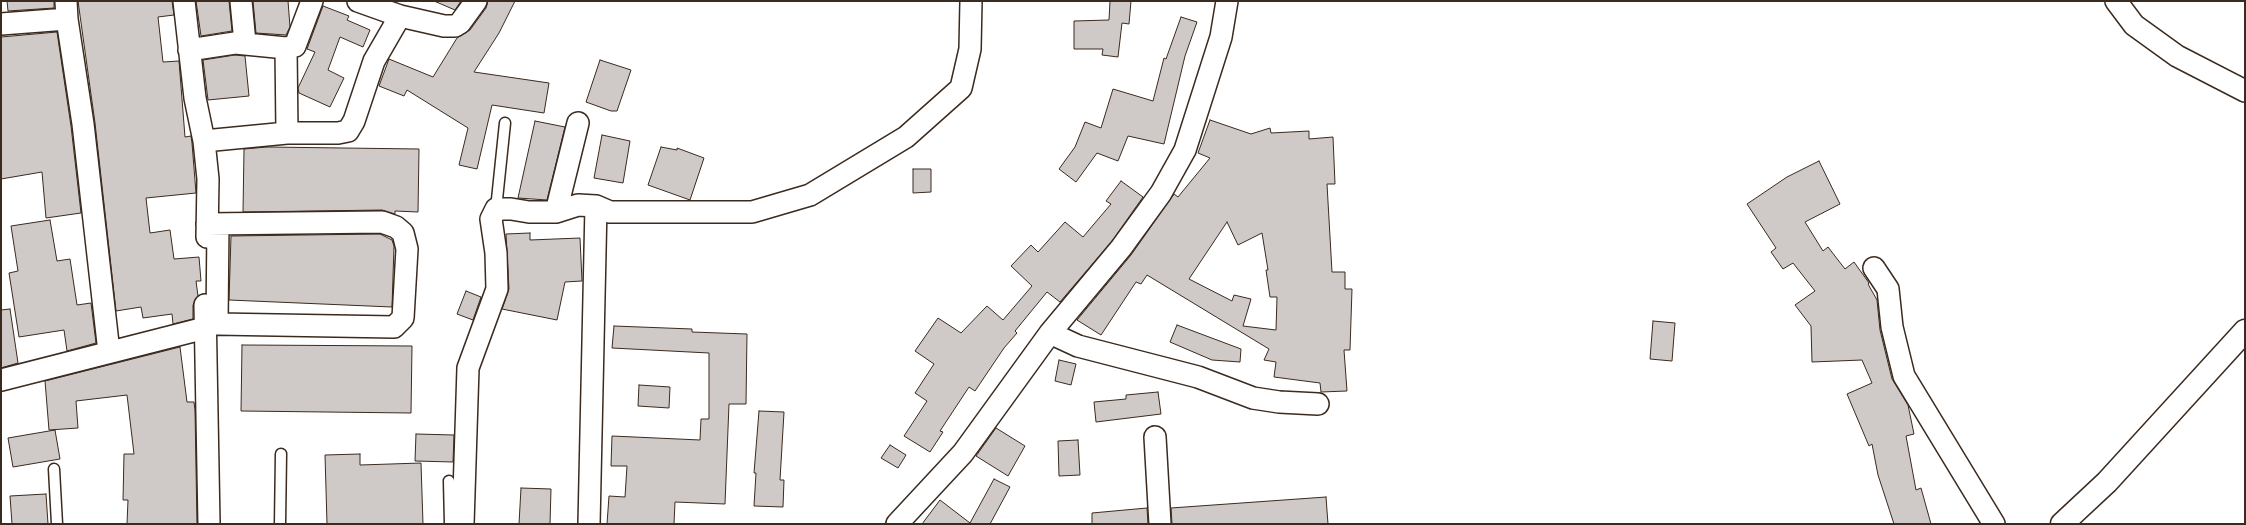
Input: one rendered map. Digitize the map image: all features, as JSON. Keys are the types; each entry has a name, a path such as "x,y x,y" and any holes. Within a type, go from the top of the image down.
{"highway":[{"path":"2067,522 2107,482 2245,331"}],"street":[{"path":"184,1 189,50 204,141 213,224 217,324 394,327 403,318 407,249 403,233 396,227 382,222 213,224"},
{"path":"241,1 246,43"},
{"path":"189,50 246,43 286,48 298,44 312,1"},
{"path":"358,1 400,16 444,26 455,26 460,24 476,1"},
{"path":"463,524 468,368 497,289 496,253 491,219 496,209 511,209 529,212 556,212 578,205 596,206 610,212 752,212 810,195 906,137 961,88 970,49 970,1"},
{"path":"897,524 963,453 1050,333 1121,248 1161,193 1185,150 1221,37 1227,1"},
{"path":"2116,1 2134,25 2177,56 2245,91"},
{"path":"1,24 66,10 83,124 110,352"},
{"path":"204,141 287,133 338,134 348,131 354,121 374,60 400,16"},
{"path":"286,48 287,133"},
{"path":"556,212 578,123"},
{"path":"589,524 596,206"},
{"path":"210,524 205,328 213,224"},
{"path":"1874,268 1888,289 1892,327 1904,376 1994,524"},
{"path":"1,380 205,328"},
{"path":"1050,333 1078,346 1198,377 1253,398 1279,402 1318,404"},
{"path":"1155,437 1160,524"}],"lane":[{"path":"496,209 505,123"},
{"path":"280,524 281,454"},
{"path":"54,469 57,524"},
{"path":"450,481 450,524"}],"building":[{"path":"7,1 54,1 54,8 8,11"},
{"path":"78,1 172,1 174,15 158,17 163,62 179,61 185,137 191,136 196,193 146,198 150,233 170,230 174,259 199,257 201,281 196,281 198,296 193,305 193,319 173,324 172,314 143,318 141,307 116,311 95,123"},
{"path":"196,1 229,1 232,31 201,36"},
{"path":"253,1 288,1 290,27 286,35 256,33"},
{"path":"434,1 461,1 455,10"},
{"path":"488,1 515,1 499,33 474,72 549,83 544,113 492,105 477,169 459,165 468,128 407,90 404,96 379,86 389,59 433,77 457,38 470,30 486,8"},
{"path":"1110,1 1131,1 1129,24 1122,23 1118,57 1102,55 1103,49 1074,49 1074,21 1109,20"},
{"path":"323,6 349,16 347,20 370,30 363,47 340,37 328,70 344,78 330,107 299,93 298,88 315,52 307,49"},
{"path":"1181,17 1197,22 1185,56 1164,144 1128,136 1118,161 1097,153 1076,182 1059,169 1075,147 1085,122 1101,128 1113,89 1153,101 1164,58 1166,59"},
{"path":"57,32 71,126 81,213 46,218 42,172 1,179 1,37"},
{"path":"235,55 245,56 249,96 208,100 203,60"},
{"path":"600,60 631,70 617,111 611,111 586,102"},
{"path":"1210,120 1251,134 1270,128 1271,133 1309,131 1309,139 1333,137 1335,184 1327,184 1332,272 1345,272 1345,289 1352,289 1350,350 1344,350 1347,391 1321,392 1320,383 1274,377 1276,362 1264,360 1269,349 1147,275 1141,284 1136,282 1101,335 1077,320 1131,255 1174,194 1178,197 1210,158 1198,153","holes":["1227,222 1238,245 1262,233 1268,270 1266,270 1270,297 1277,297 1276,330 1243,326 1251,299 1234,295 1232,301 1189,279"]},
{"path":"535,121 565,127 547,200 518,198"},
{"path":"602,135 630,141 623,183 594,178"},
{"path":"267,147 419,149 418,212 395,211 395,214 382,210 243,212 244,149"},
{"path":"661,147 677,150 677,148 704,158 690,200 648,185"},
{"path":"1819,161 1840,204 1805,222 1823,251 1828,247 1845,269 1854,262 1869,283 1868,284 1877,300 1880,330 1892,379 1908,405 1914,434 1906,436 1916,490 1921,488 1931,524 1894,524 1878,475 1872,444 1869,446 1847,394 1872,383 1862,360 1812,362 1811,326 1795,305 1815,291 1793,263 1783,269 1771,252 1776,248 1747,204 1787,177"},
{"path":"913,169 931,169 931,192 913,193"},
{"path":"1121,181 1143,197 1112,241 1060,302 1047,292 1015,331 1017,333 1004,348 975,391 969,387 940,431 943,432 930,452 904,436 927,401 915,393 934,364 915,351 938,318 961,333 987,306 1003,320 1032,286 1011,266 1031,245 1038,252 1065,222 1083,237 1111,204 1106,201"},
{"path":"50,220 57,261 70,259 77,305 91,303 96,343 67,351 64,330 19,337 9,273 18,271 11,226"},
{"path":"530,233 530,240 580,238 582,281 565,282 557,320 502,309 509,289 506,234"},
{"path":"380,234 392,240 394,246 392,307 229,300 231,236"},
{"path":"466,291 481,297 473,320 457,314"},
{"path":"10,309 18,363 1,368 1,310"},
{"path":"1653,321 1675,323 1672,361 1650,359"},
{"path":"1177,325 1241,349 1240,362 1212,360 1170,342"},
{"path":"614,326 692,329 692,332 747,334 746,404 729,404 725,504 675,502 674,524 607,524 609,496 625,497 627,466 611,466 612,436 700,440 701,419 709,419 709,353 612,348"},
{"path":"242,345 412,346 411,413 241,411"},
{"path":"180,347 187,402 194,402 195,410 197,524 127,524 128,500 123,500 124,454 134,454 127,395 76,401 78,428 49,430 45,381"},
{"path":"1059,360 1076,364 1071,385 1055,381"},
{"path":"639,385 670,387 669,408 638,406"},
{"path":"1158,392 1161,414 1096,422 1094,402 1126,399 1126,395"},
{"path":"759,411 784,412 780,480 784,480 783,507 754,506 756,473 754,473"},
{"path":"996,428 1025,446 1008,476 976,456"},
{"path":"55,430 60,459 13,467 8,438"},
{"path":"416,434 454,435 453,462 415,461"},
{"path":"1078,440 1080,475 1059,476 1058,441"},
{"path":"890,445 906,455 898,468 881,458"},
{"path":"360,454 360,465 421,463 423,524 327,524 325,455"},
{"path":"994,479 1010,487 990,524 922,524 940,500 970,523"},
{"path":"521,488 551,489 550,524 519,524"},
{"path":"46,494 48,524 12,524 10,496"},
{"path":"1326,497 1328,524 1172,524 1171,508"},
{"path":"1147,508 1148,524 1092,524 1092,513"}]}
